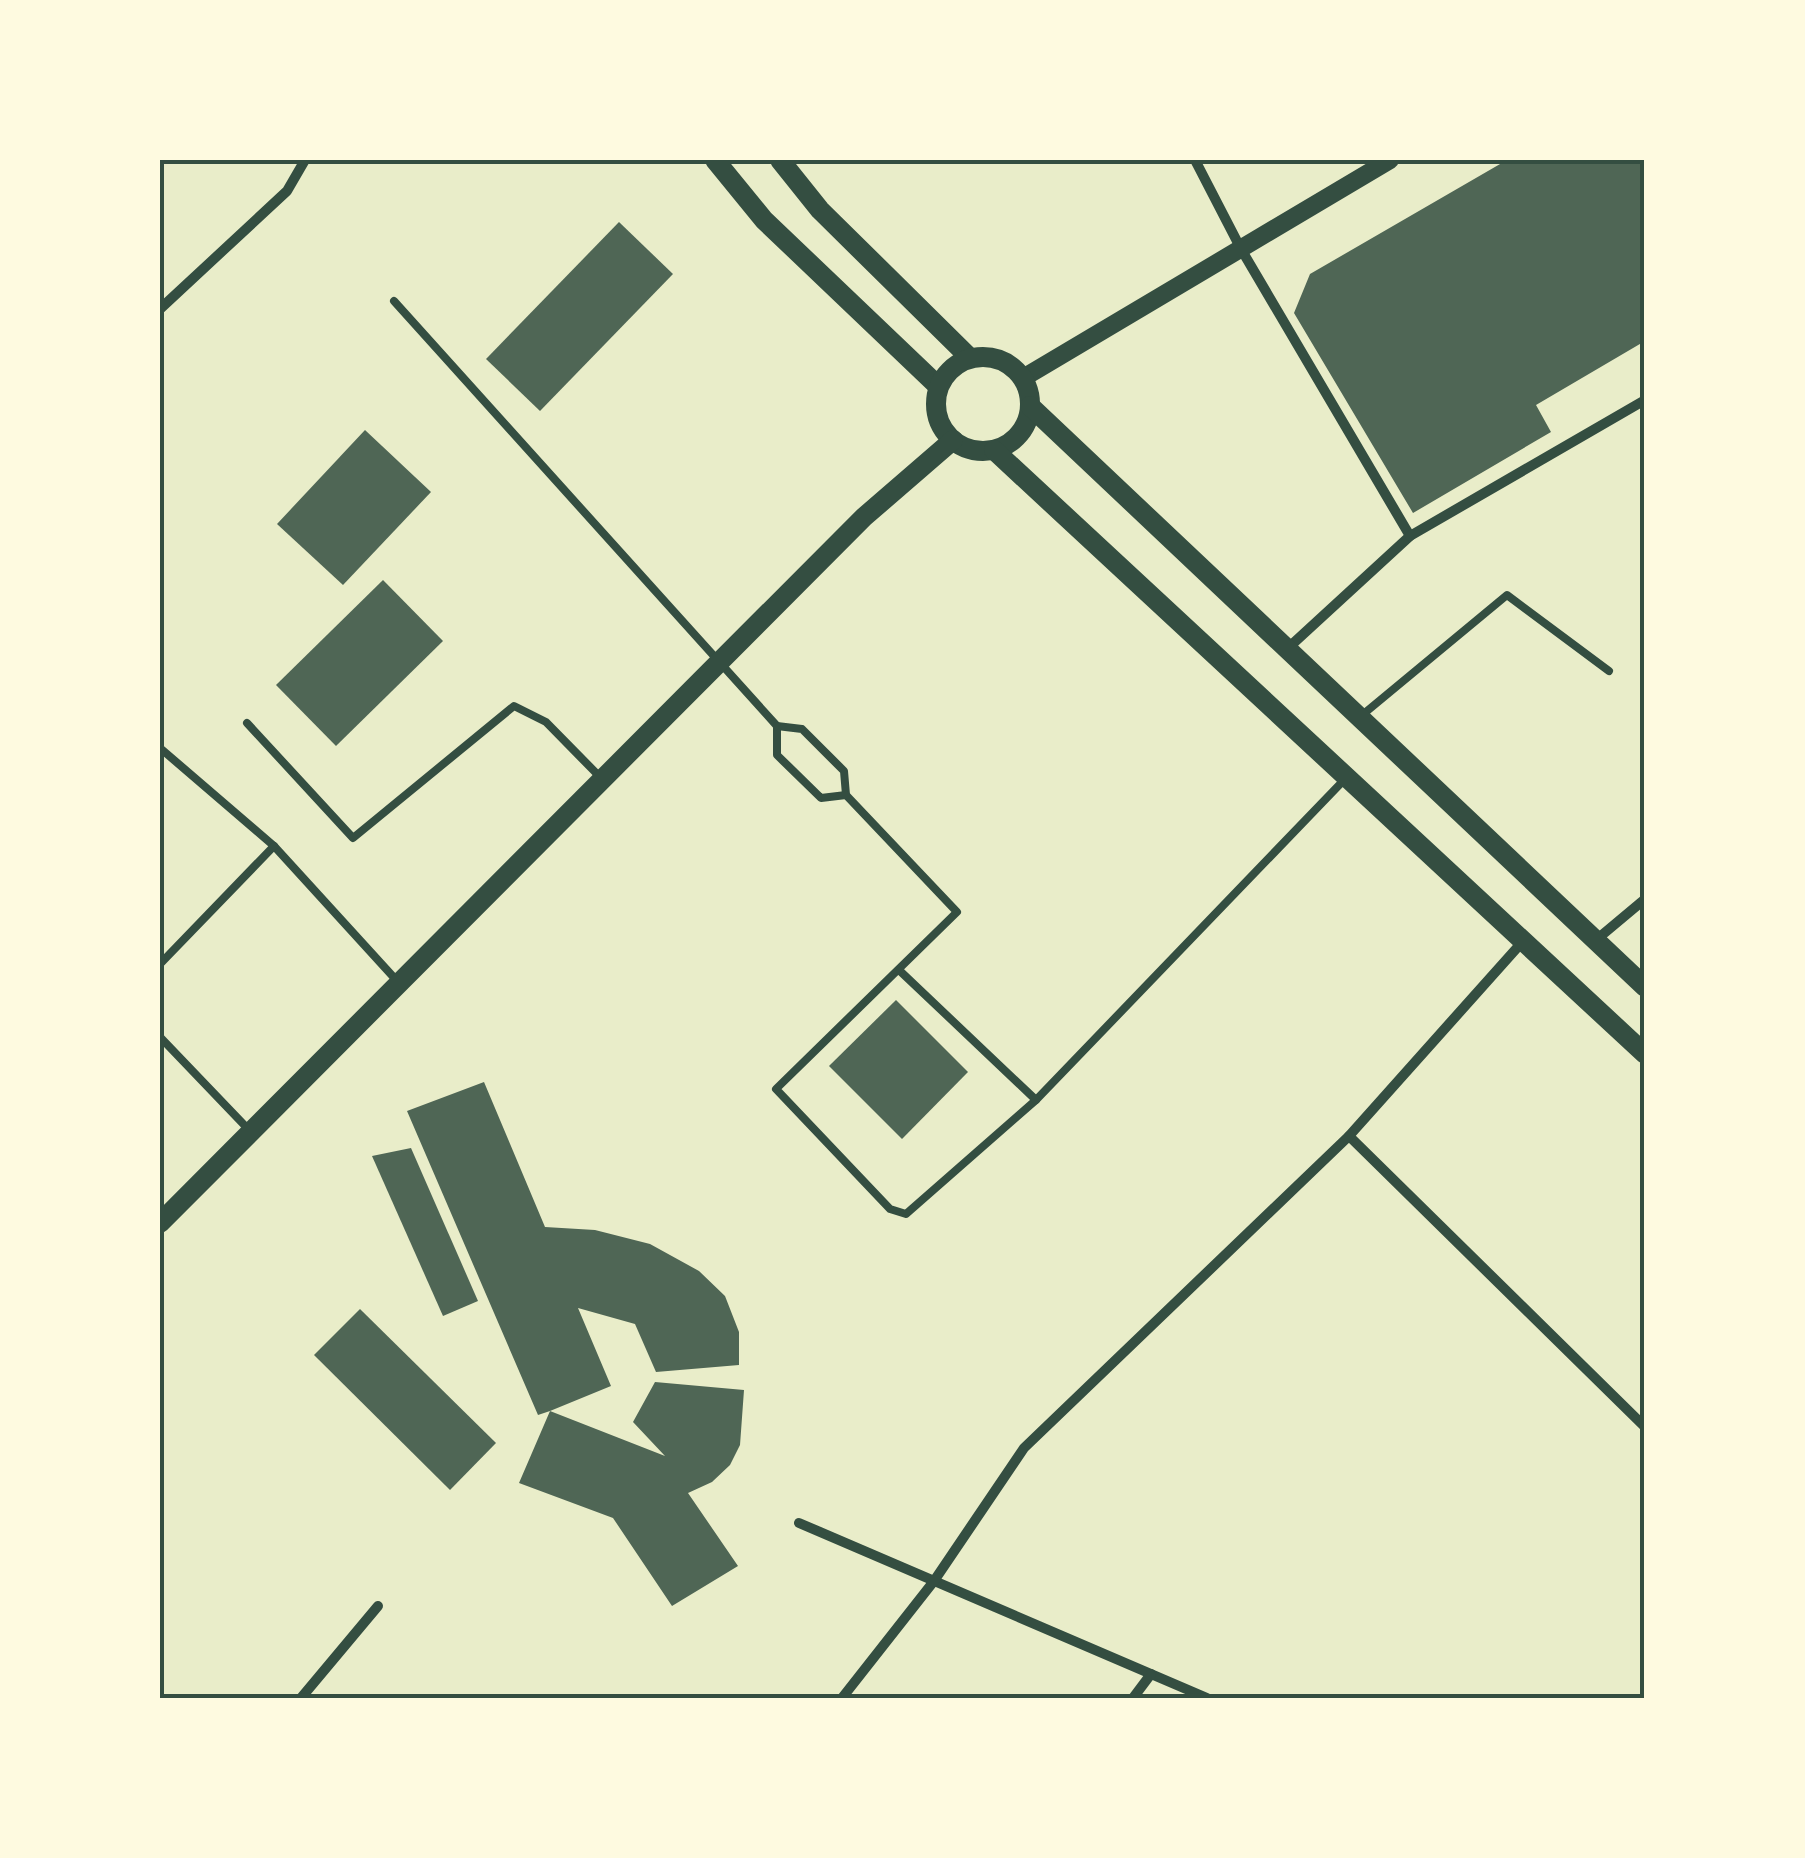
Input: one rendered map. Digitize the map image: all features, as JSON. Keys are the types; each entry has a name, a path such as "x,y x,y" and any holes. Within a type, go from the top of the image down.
{"main road":[{"path":"715,160 764,220 938,386"},
{"path":"780,160 820,210 970,358"},
{"path":"1030,406 1019,434 994,450 980,451 952,440 936,416 938,386 946,373 970,358 1000,360 1023,378 1030,406 1645,987"},
{"path":"160,1224 864,517 952,440"},
{"path":"994,450 1645,1054"}],"street":[{"path":"160,309 287,190 305,160"},
{"path":"1195,160 1242,249 1410,536"},
{"path":"1023,378 1390,160"},
{"path":"1286,649 1410,536 1645,400"},
{"path":"1596,940 1645,900"},
{"path":"842,1698 934,1581 1024,1448 1350,1136 1524,940"},
{"path":"1350,1136 1645,1428"},
{"path":"799,1524 1208,1698"},
{"path":"301,1698 378,1606"},
{"path":"1134,1698 1151,1674"}],"lane":[{"path":"394,301 777,726 802,729 844,771 846,795 957,912 776,1089 890,1209 906,1214 927,1200 1036,1100 1348,776"},
{"path":"1358,719 1507,594 1608,671"},
{"path":"246,724 353,838 514,706 546,722 601,778"},
{"path":"777,726 777,755 821,798 846,795"},
{"path":"160,748 274,846 398,982"},
{"path":"160,964 274,846"},
{"path":"900,971 1036,1100"},
{"path":"160,1037 250,1131"}],"building":[{"path":"1507,160 1645,160 1645,341 1536,405 1551,432 1413,513 1294,313 1310,274"},
{"path":"619,222 673,274 540,411 486,359"},
{"path":"365,430 431,492 343,585 277,524"},
{"path":"383,580 443,641 336,746 276,685"},
{"path":"896,1000 968,1072 902,1139 829,1066"},
{"path":"484,1082 545,1227 595,1230 650,1244 699,1271 725,1296 739,1332 739,1365 656,1372 635,1324 578,1308 611,1386 538,1415 407,1111"},
{"path":"411,1148 478,1301 443,1316 372,1156"},
{"path":"360,1309 496,1443 450,1490 314,1355"},
{"path":"655,1382 744,1390 740,1445 730,1465 712,1482 688,1493 738,1566 672,1606 613,1518 519,1483 550,1411 665,1456 633,1422"}]}
